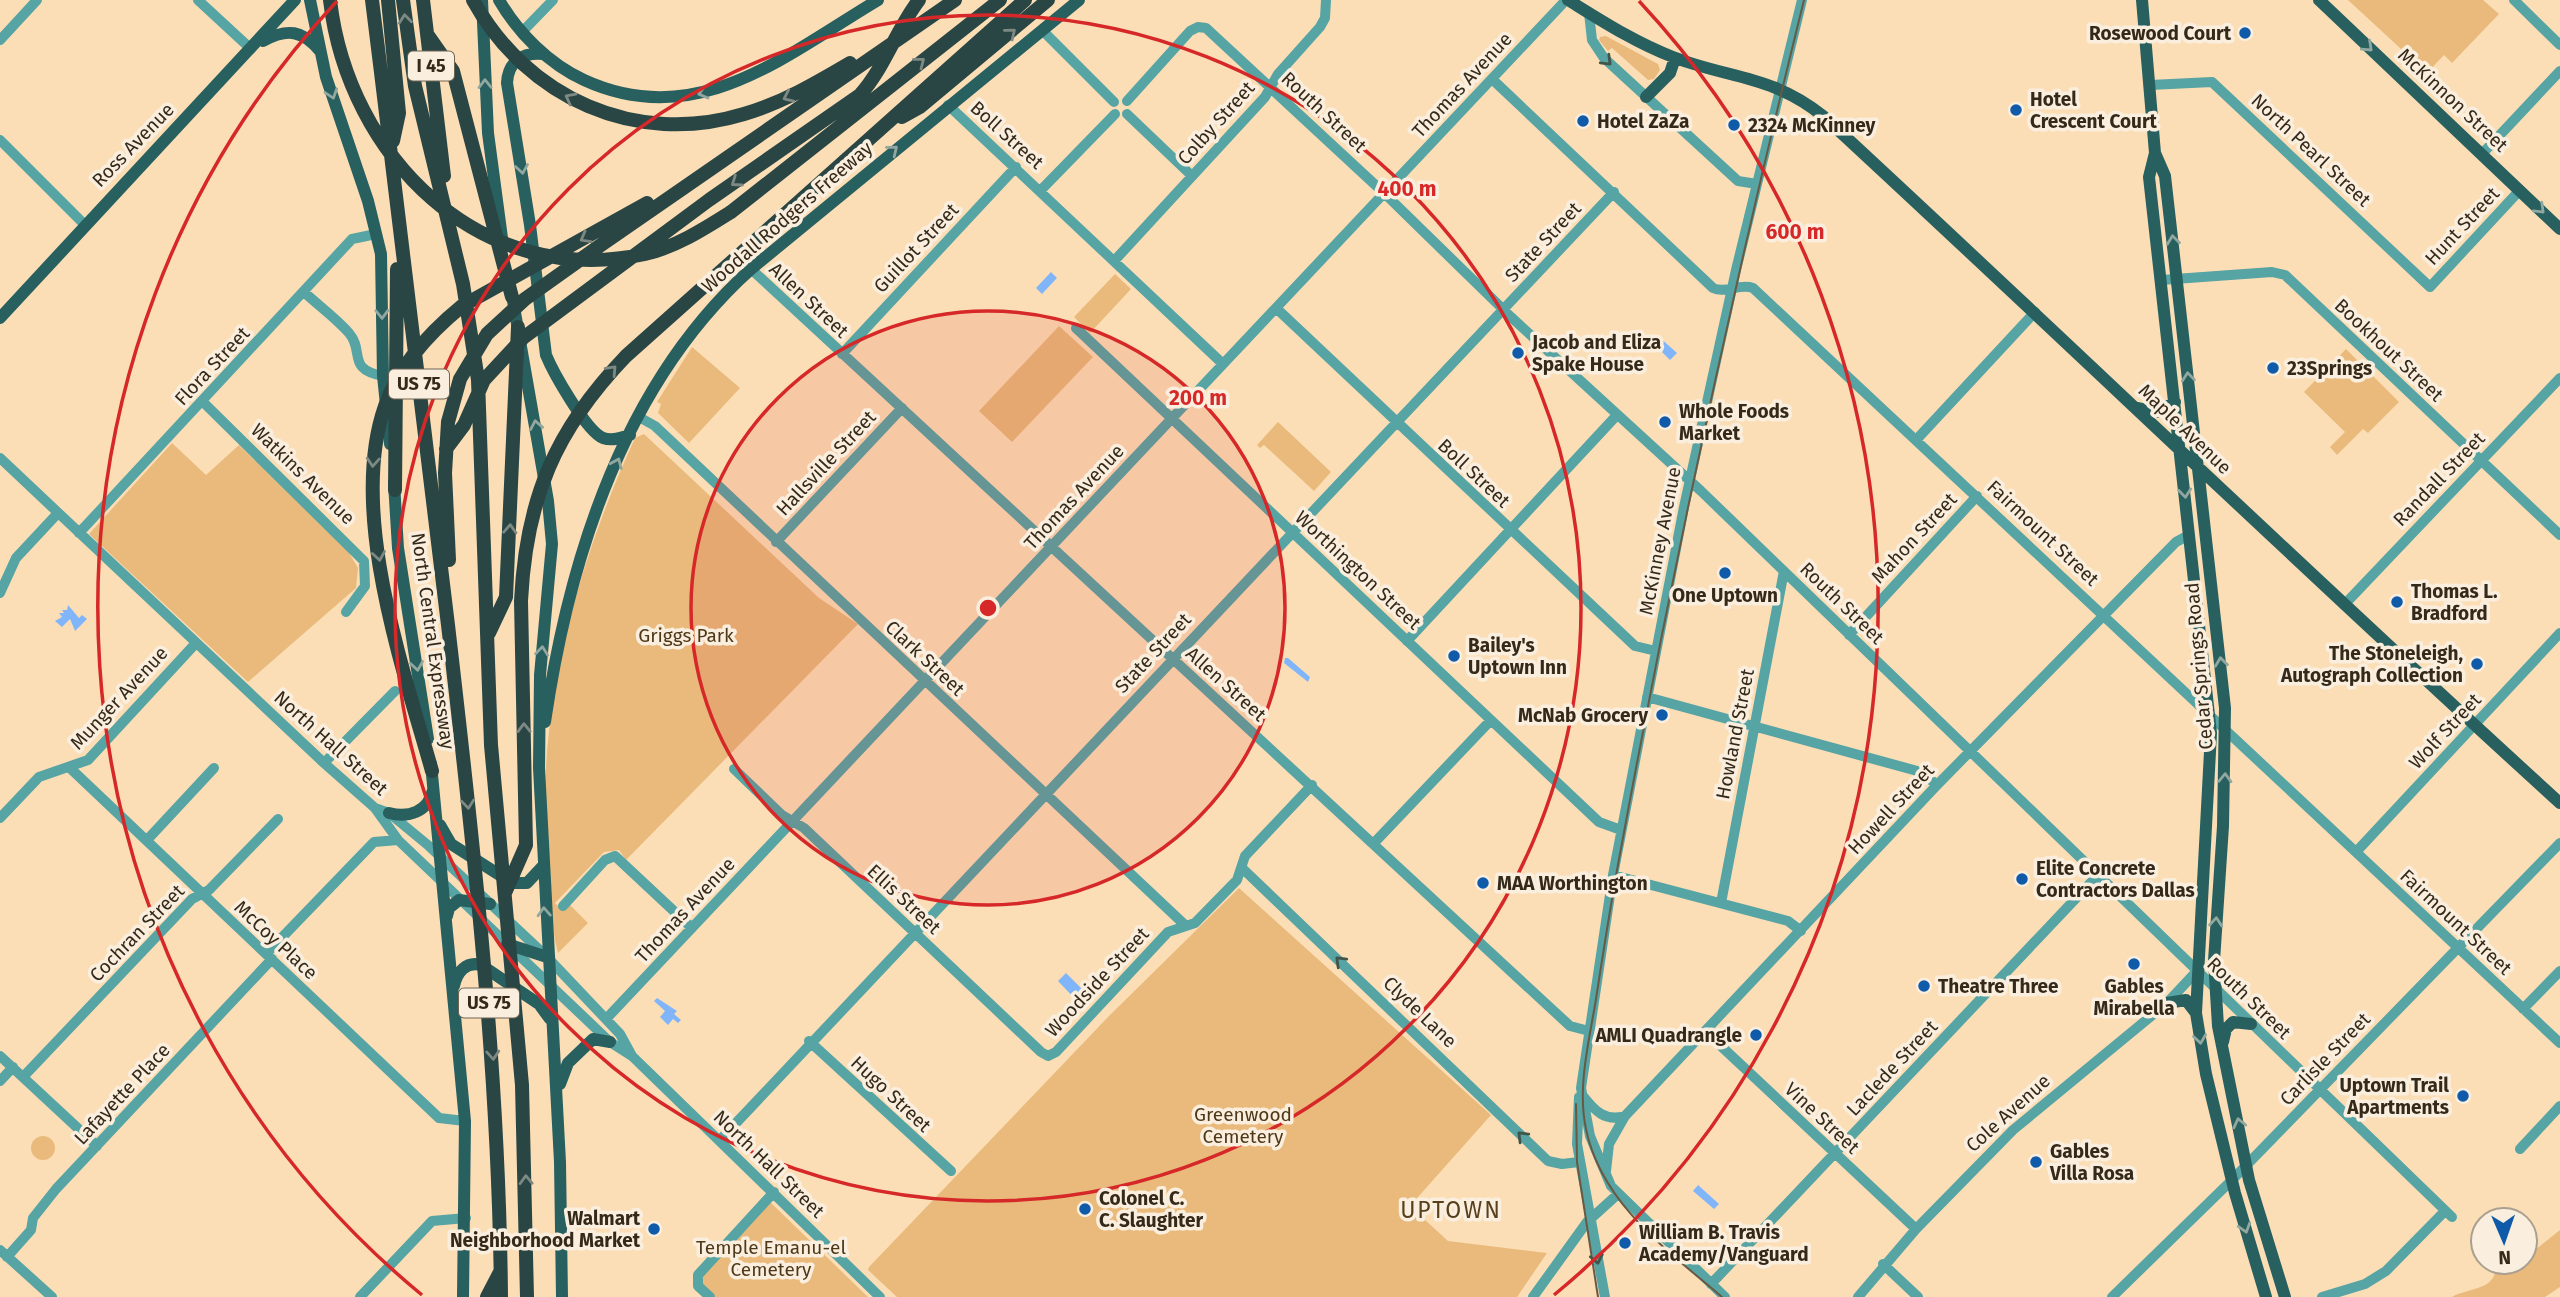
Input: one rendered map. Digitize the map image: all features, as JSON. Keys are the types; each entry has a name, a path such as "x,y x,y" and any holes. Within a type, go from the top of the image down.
{"highway":[{"path":"328,0 338,46 356,98 374,133 401,169 459,220 488,237 521,251 577,260 647,254 695,235 731,212 1000,0"},
{"name":"US 75","path":"372,0 390,154"},
{"path":"388,0 399,113 390,154"},
{"path":"403,0 418,104 455,250"},
{"name":"I 45","path":"423,0 455,250"},
{"path":"473,0 507,50 552,88 605,114 631,121 672,125 721,120 769,106 842,68 954,0"},
{"path":"445,451 464,425 484,380 523,338 709,200 860,95 873,80 902,21 919,0"},
{"path":"460,729 445,451 448,422 457,387 487,334 525,299 954,0"},
{"path":"505,895 526,845 520,601 527,537 533,510 551,459 580,407 625,356 1025,0"},
{"path":"875,134 920,107 1048,0"},
{"path":"427,34 453,71 512,298"},
{"name":"North Central Expressway","path":"390,154 460,729 493,1052 501,1297"},
{"path":"433,779 399,651 382,572 372,488 375,438 385,404 399,376 435,328 462,306 666,193 689,184"},
{"path":"395,188 395,491"},
{"name":"US 75","path":"455,250 472,327 480,402 491,754 524,1121 527,1297"},
{"path":"487,637 506,597 518,327"},
{"path":"487,1297 501,1271"}],"main road":[{"name":"Ross Avenue","path":"0,317 295,0"},
{"name":"North Central Expressway","path":"310,0 320,52 381,254 383,376 398,548 433,779 465,1121 466,1218 463,1297"},
{"path":"315,28 316,14 328,0"},
{"path":"482,0 488,133 512,298 548,501 552,544 540,675 542,867 539,952 550,984 557,1098 562,1297"},
{"path":"499,0 522,32 543,54 599,87 646,99 673,99 703,94 766,67 878,0"},
{"name":"Maple Avenue","path":"1567,0 1675,58 1780,88 1823,116 2035,312 2344,605 2560,803"},
{"name":"Cedar Springs Road","path":"2142,0 2155,153 2150,177 2210,714 2196,1013 2203,1060 2232,1180 2266,1297"},
{"name":"McKinnon Street","path":"2319,0 2560,229"},
{"name":"Woodall Rodgers Freeway","path":"539,768 552,676 573,586 591,526 639,417 669,363 696,324 751,269 1077,1"},
{"path":"251,49 276,34 287,32 306,36 320,52"},
{"path":"543,54 517,60 511,66 507,83 530,225 546,355 552,370 597,434 612,439 630,435"},
{"path":"1646,97 1670,73 1675,58"},
{"name":"Cedar Springs Road","path":"2155,153 2165,176 2227,730 2215,933 2216,989 2222,1053 2247,1164 2285,1297"},
{"path":"2165,309 2180,308"},
{"path":"2137,408 2157,412 2175,401"},
{"path":"386,817 418,812 426,805 433,779"},
{"path":"437,818 447,839 512,883 519,885 532,878 542,867"},
{"path":"446,920 455,900 490,904"},
{"path":"507,944 539,952"},
{"path":"453,993 456,979 465,967 481,965 543,1007 552,1023"},
{"path":"2167,1003 2186,1000 2196,1013"},
{"path":"2222,1053 2227,1026 2236,1021 2251,1024"},
{"path":"557,1098 568,1063 593,1040 610,1042"}],"street":[{"path":"0,40 37,0"},
{"path":"198,0 251,49"},
{"path":"522,32 553,0"},
{"name":"Colby Street","path":"1115,260 1265,97 1320,27 1325,18 1326,0"},
{"name":"Thomas Avenue","path":"607,1018 1567,0"},
{"name":"McKinney Avenue","path":"1605,1297 1579,1162 1576,1118 1589,1031 1621,830 1690,481 1732,288 1802,0"},
{"path":"2514,0 2560,45"},
{"path":"1589,12 1597,51 1738,181 1757,184"},
{"name":"Routh Street","path":"1127,101 1190,31 1198,27 1206,28 1271,86 1504,310 1690,481 2448,1214 2386,1271 2365,1284 2322,1297"},
{"path":"1041,190 1115,114 1114,102 1042,30"},
{"name":"Hunt Street","path":"2482,154 2560,71"},
{"name":"Fairmount Street","path":"1492,79 1713,288 1718,290 1746,285 1753,288 2560,1043"},
{"name":"North Pearl Street","path":"2150,85 2212,82 2430,287"},
{"path":"1114,102 1122,99 1127,101 1130,109 1127,114 1115,114"},
{"name":"Boll Street","path":"948,106 1041,190 1223,364"},
{"path":"1127,114 1192,176"},
{"path":"0,140 84,224"},
{"name":"Guillot Street","path":"842,354 1016,167"},
{"name":"Hunt Street","path":"2430,287 2519,190"},
{"name":"State Street","path":"720,1140 809,1041 1397,424 1614,192"},
{"name":"Flora Street","path":"79,533 352,239 376,234"},
{"name":"Allen Street","path":"751,269 1570,1026 1589,1031"},
{"name":"Bookhout Street","path":"2161,279 2272,272 2285,275 2560,535"},
{"path":"304,292 351,335 358,363 368,372 383,376"},
{"name":"Boll Street","path":"1276,308 1636,646 1656,650"},
{"path":"1917,439 2035,312"},
{"name":"Worthington Street","path":"1076,328 1601,823 1621,830"},
{"name":"Randall Street","path":"2344,605 2559,379"},
{"name":"Watkins Avenue","path":"203,402 357,551 364,561 367,577 362,592 346,612"},
{"name":"Hallsville Street","path":"776,541 902,408"},
{"path":"1407,641 1617,415"},
{"name":"Clark Street","path":"639,417 655,426 1186,926"},
{"name":"North Hall Street","path":"0,458 324,762 386,817 440,856 607,1018 632,1056"},
{"name":"Mahon Street","path":"1849,635 1977,496"},
{"path":"0,593 16,558 58,513"},
{"name":"Howell Street","path":"1606,1176 1606,1154 1625,1116 1970,751 2176,542 2189,535"},
{"name":"Howland Street","path":"1721,903 1784,571"},
{"name":"Wolf Street","path":"2356,852 2560,633"},
{"name":"Munger Avenue","path":"0,818 39,777 88,760 196,643"},
{"path":"324,762 395,691"},
{"path":"1647,697 1921,772 1937,785"},
{"path":"1374,843 1491,720"},
{"name":"McCoy Place","path":"70,768 439,1118 465,1121"},
{"path":"147,840 214,768"},
{"name":"Ellis Street","path":"734,769 782,815 804,828 1048,1056"},
{"name":"Woodside Street","path":"1048,1056 1056,1052 1168,932 1198,920 1237,880 1245,856 1312,785"},
{"name":"North Hall Street","path":"386,817 398,840 442,883 455,900 507,944 610,1042 632,1056 880,1297"},
{"name":"Lafayette Place","path":"4,1254 31,1230 33,1217 373,842 386,817"},
{"name":"Cochran Street","path":"24,1076 201,893 209,890 278,820"},
{"path":"373,842 398,840"},
{"name":"Carlisle Street","path":"2112,1297 2232,1180 2560,843"},
{"path":"563,906 612,856 622,859 692,928"},
{"name":"Clyde Lane","path":"1242,868 1548,1161 1562,1164 1579,1162"},
{"path":"1613,875 1787,921 1801,931"},
{"name":"Laclede Street","path":"1711,1284 2098,875"},
{"name":"Cole Avenue","path":"1858,1297 1883,1264 1916,1229 2034,1111 2167,1003 2197,971"},
{"path":"2523,1009 2560,971"},
{"name":"Vine Street","path":"1706,1032 1916,1229"},
{"name":"Hugo Street","path":"809,1041 951,1171"},
{"path":"0,1056 97,1146"},
{"path":"0,1081 13,1067"},
{"path":"1581,1093 1599,1114 1615,1118 1625,1116"},
{"name":"McKinney Avenue","path":"1581,1093 1590,1136 1606,1176 1618,1194"},
{"path":"2520,1149 2560,1106"},
{"path":"710,1297 697,1284 698,1275 774,1192"},
{"path":"1533,1297 1590,1220 1618,1194 1725,1297"},
{"path":"360,1297 432,1221 466,1218"},
{"path":"4,1254 52,1297"},
{"path":"1883,1264 1918,1297"}],"green space":[{"path":"2348,0 2483,0 2499,14 2452,63 2444,55 2427,73"},
{"path":"1606,36 1658,64 1660,70 1654,79 1648,80 1612,48 1608,51 1599,40 1600,37"},
{"path":"1115,274 1131,289 1090,333 1074,317"},
{"path":"1059,326 1093,357 1012,442 979,411"},
{"path":"692,347 740,388 689,443 658,413 661,404 657,402"},
{"path":"2346,349 2399,402 2368,433 2363,429 2337,455 2330,447 2345,432 2304,392"},
{"path":"1278,422 1331,472 1314,491 1264,445 1260,448 1257,445"},
{"name":"Griggs Park","path":"644,434 819,598 858,624 626,860 619,850 604,852 555,903 563,911 570,905 588,923 558,953 552,918 545,794 554,695 562,651 586,564 635,438"},
{"path":"172,443 206,475 239,445 348,551 358,568 356,588 248,682 89,534"},
{"name":"Greenwood Cemetery","path":"1239,888 1491,1115 1410,1206 1448,1241 1547,1253 1517,1297 897,1297 868,1270 869,1267 1109,1016"},
{"path":"43,1136 52,1139 55,1148 52,1157 43,1160 34,1157 31,1148 34,1139"},
{"name":"Temple Emanu-el Cemetery","path":"769,1201 868,1297 715,1297 702,1286 701,1277"},
{"path":"2560,1230 2560,1287 2545,1297 2452,1297 2484,1286 2494,1276 2539,1276 2539,1247"}],"water":[{"path":"1051,272 1057,278 1042,294 1036,288"},
{"path":"1657,335 1677,353 1670,360 1651,341"},
{"path":"68,605 79,618 82,615 87,619 75,631 70,619 62,627 55,621 62,617 59,613 64,613 62,610 67,610"},
{"path":"1285,658 1310,677 1308,682 1284,663"},
{"path":"1066,973 1086,993 1077,1001 1058,981"},
{"path":"657,998 677,1011 674,1014 681,1020 678,1023 673,1019 668,1025 660,1017 665,1011 654,1001"},
{"path":"1698,1185 1719,1204 1714,1209 1693,1191"}],"tram line":[{"path":"1722,1297 1639,1224 1606,1180 1594,1156 1586,1129 1583,1081 1615,882 1684,525 1804,0"},
{"path":"1576,1104 1577,1162 1598,1297"}],"place":[{"name":"Rosewood Court","path":"2245,33"},
{"name":"Hotel Crescent Court","path":"2016,110"},
{"name":"Hotel ZaZa","path":"1583,121"},
{"name":"2324 McKinney","path":"1734,125"},
{"name":"Jacob and Eliza Spake House","path":"1518,353"},
{"name":"23Springs","path":"2273,368"},
{"name":"Whole Foods Market","path":"1665,422"},
{"name":"One Uptown","path":"1725,573"},
{"name":"Thomas L. Bradford","path":"2397,602"},
{"name":"Bailey's Uptown Inn","path":"1454,656"},
{"name":"The Stoneleigh, Autograph Collection","path":"2477,664"},
{"name":"McNab Grocery","path":"1662,715"},
{"name":"Elite Concrete Contractors Dallas","path":"2022,879"},
{"name":"MAA Worthington","path":"1483,883"},
{"name":"Gables Mirabella","path":"2134,964"},
{"name":"Theatre Three","path":"1924,986"},
{"name":"AMLI Quadrangle","path":"1756,1035"},
{"name":"Uptown Trail Apartments","path":"2463,1096"},
{"name":"Gables Villa Rosa","path":"2036,1162"},
{"name":"Colonel C. C. Slaughter","path":"1085,1209"},
{"name":"Walmart Neighborhood Market","path":"654,1229"},
{"name":"William B. Travis Academy/Vanguard","path":"1625,1243"}],"district":[{"name":"UPTOWN","path":"1451,1210"}]}
